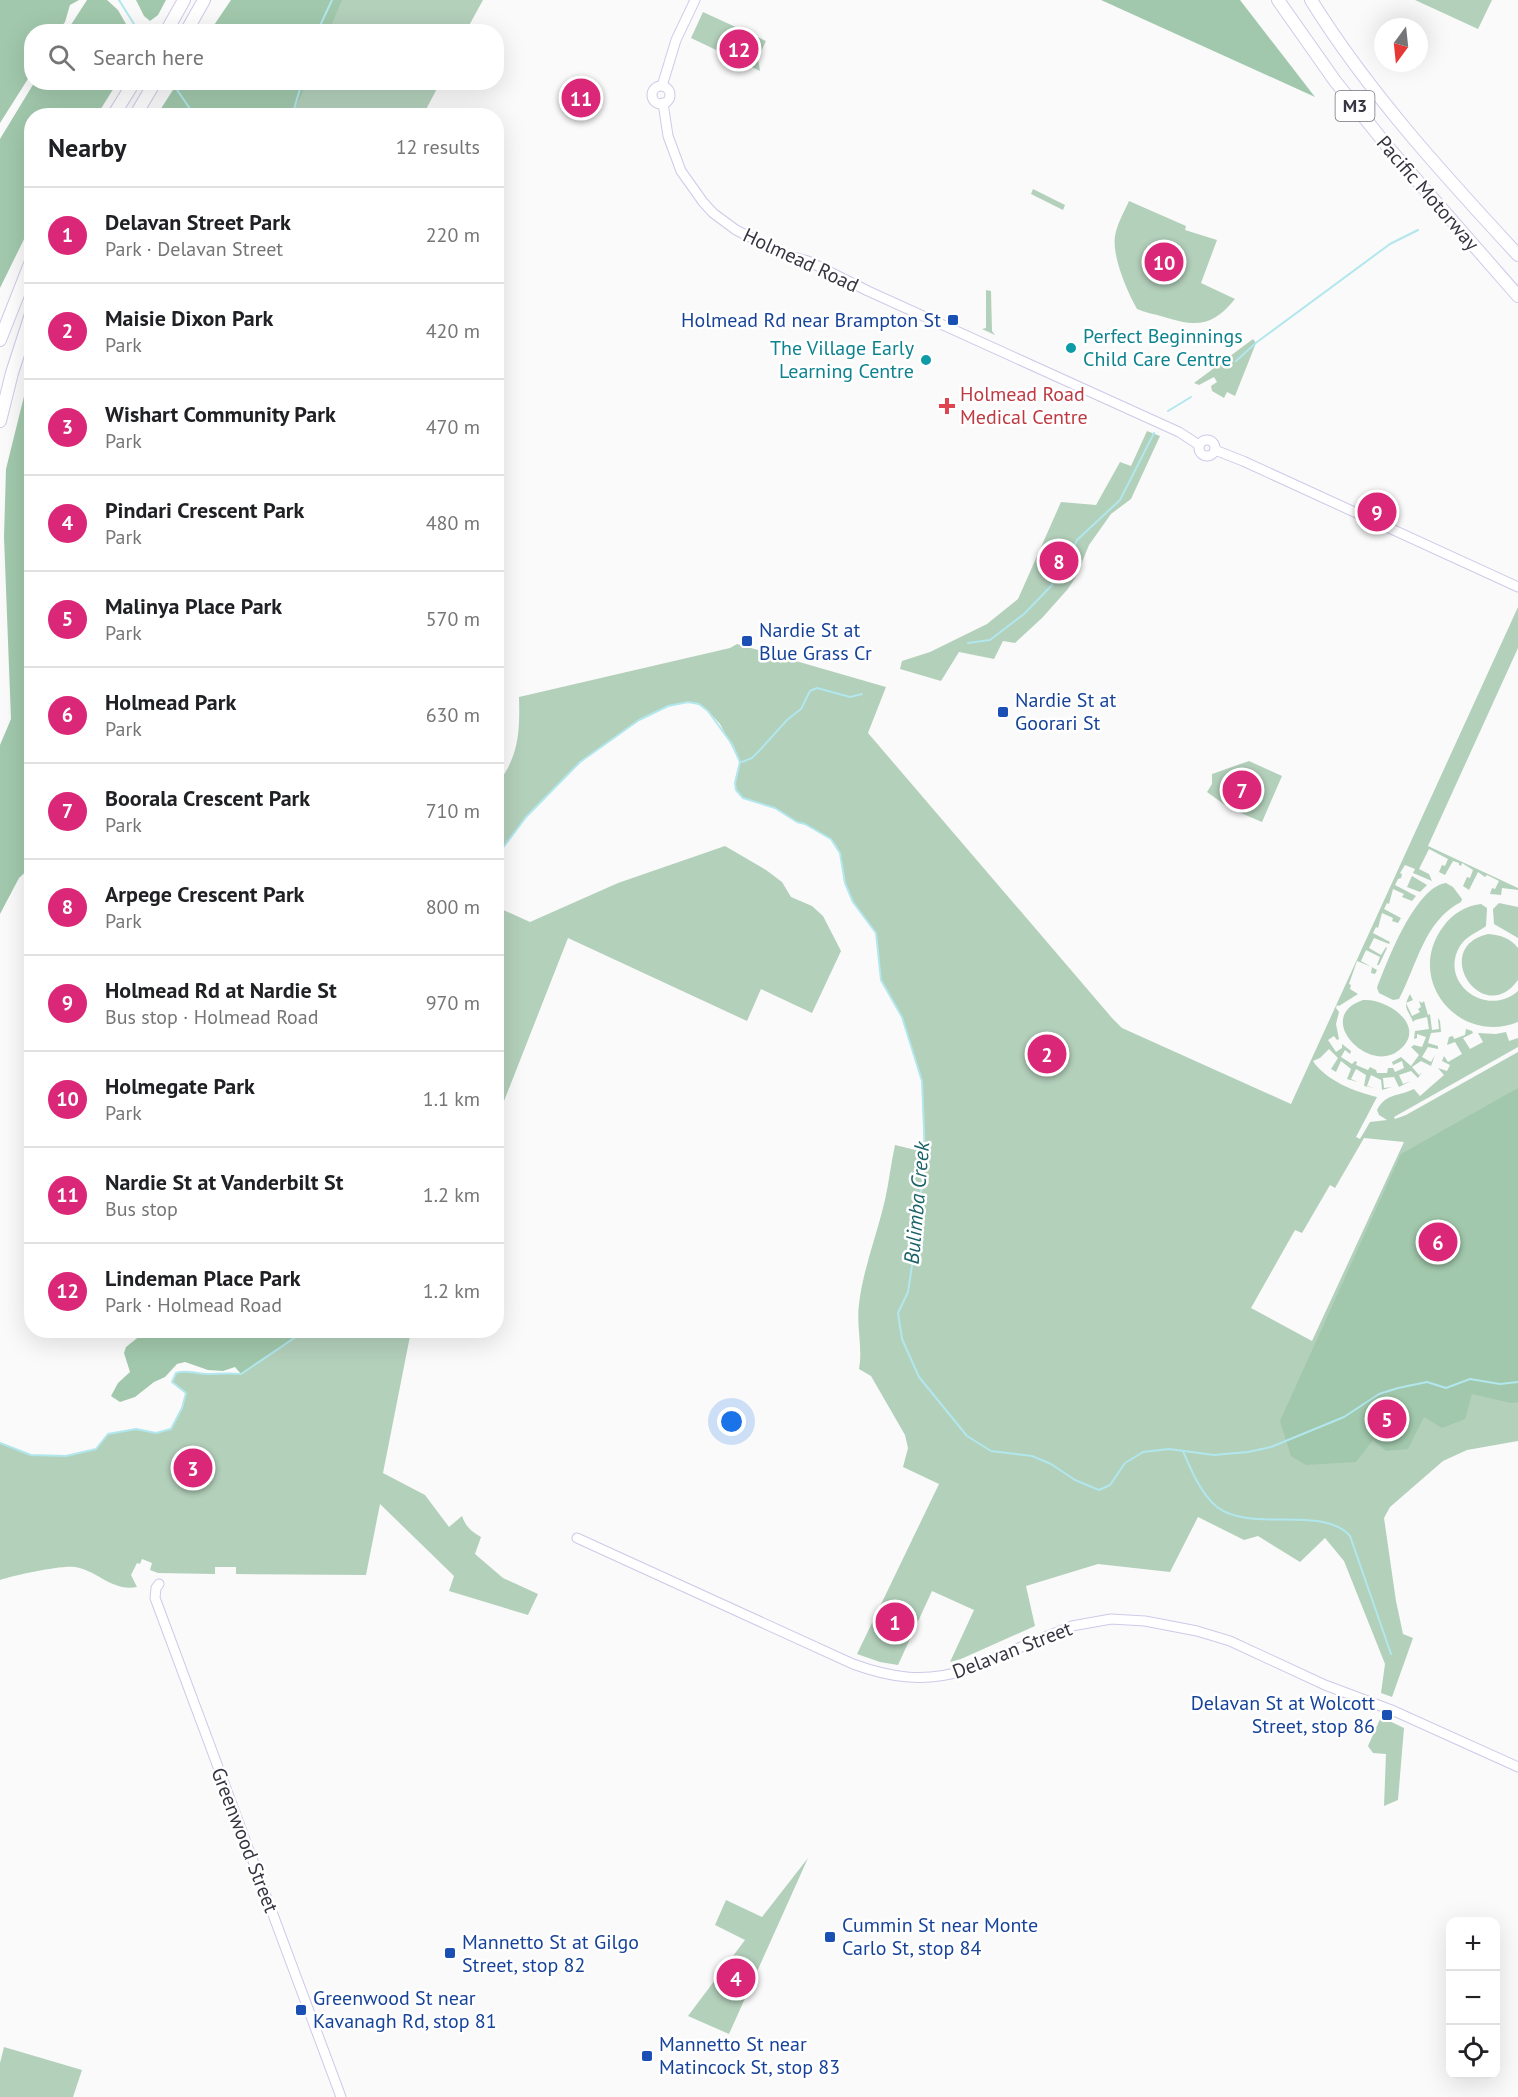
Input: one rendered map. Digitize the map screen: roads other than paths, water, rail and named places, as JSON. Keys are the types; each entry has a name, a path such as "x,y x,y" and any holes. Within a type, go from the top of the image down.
{"highway":[{"path":"170,24 184,0"},
{"path":"190,24 204,0"},
{"name":"Pacific Motorway","path":"1278,0 1335,81 1387,147 1518,296"},
{"name":"Pacific Motorway","path":"1311,0 1355,64 1403,126 1518,255"},
{"path":"118,108 129,90"},
{"path":"140,108 150,90"},
{"path":"0,340 24,279"},
{"path":"0,421 24,336"}],"street":[{"name":"Holmead Road","path":"695,0 676,40 662,86 669,93 668,100 663,103 668,136 681,171 703,202 724,222 783,254 802,259 1179,432 1199,445 1203,441 1211,441 1215,445 1215,450 1518,587"},
{"name":"Delavan Street","path":"578,1538 876,1673 922,1679 947,1676 1072,1626 1111,1619 1145,1621 1197,1631 1230,1641 1325,1685 1404,1716 1518,1767"},
{"name":"Greenwood Street","path":"159,1584 155,1598 341,2097"}],"waterway":[{"path":"119,0 134,24"},
{"name":"Bulimba Creek","path":"321,24 332,0"},
{"path":"177,90 190,108"},
{"name":"Bulimba Creek","path":"294,108 300,90"},
{"path":"1236,361 1257,342 1390,244 1418,230"},
{"path":"1168,411 1191,397"},
{"path":"968,643 990,640 1024,614 1052,585 1057,565 1069,555 1077,540 1120,500 1154,433"},
{"path":"742,762 752,758 787,720 801,709 810,691 817,688 850,697 862,694"},
{"name":"Bulimba Creek","path":"504,846 526,817 580,762 639,720 668,706 688,702 699,704 708,711 732,744 740,762 735,783 736,790 743,798 775,808 831,839 840,853 845,883 853,902 876,933 881,980 902,1017 922,1081 925,1153 908,1292 898,1313 902,1339 919,1377 967,1436 991,1451 1032,1456 1051,1464 1075,1480 1099,1490 1110,1485 1125,1463 1143,1452 1169,1449 1214,1455 1248,1452 1271,1447 1344,1417 1379,1394 1398,1388 1427,1382 1446,1388 1470,1379 1500,1384 1518,1382"},
{"name":"Bulimba Creek","path":"0,1443 31,1455 66,1456 96,1449 108,1434 136,1429 156,1433 171,1429 182,1408 186,1393 172,1382 176,1373 184,1371 206,1374 241,1374 294,1338"},
{"path":"1183,1451 1197,1481 1217,1507 1231,1514 1248,1518 1323,1522 1338,1527 1350,1536 1391,1654"}],"place":[{"name":"Lindeman Place Park","path":"739,49"},
{"name":"Nardie St at Vanderbilt St","path":"581,98"},
{"name":"Holmegate Park","path":"1164,262"},
{"name":"Holmead Rd near Brampton St","path":"953,320"},
{"name":"Perfect Beginnings Child Care Centre","path":"1071,348"},
{"name":"The Village Early Learning Centre","path":"926,360"},
{"name":"Holmead Road Medical Centre","path":"947,406"},
{"name":"Holmead Rd at Nardie St","path":"1377,512"},
{"name":"Arpege Crescent Park","path":"1059,561"},
{"name":"Nardie St at Blue Grass Cr","path":"747,641"},
{"name":"Nardie St at Goorari St","path":"1003,712"},
{"name":"Boorala Crescent Park","path":"1242,790"},
{"name":"Maisie Dixon Park","path":"1047,1054"},
{"name":"Holmead Park","path":"1438,1242"},
{"name":"Malinya Place Park","path":"1387,1419"},
{"name":"Wishart Community Park","path":"193,1468"},
{"name":"Delavan Street Park","path":"895,1622"},
{"name":"Delavan St at Wolcott Street, stop 86","path":"1387,1715"},
{"name":"Cummin St near Monte Carlo St, stop 84","path":"830,1937"},
{"name":"Mannetto St at Gilgo Street, stop 82","path":"450,1953"},
{"name":"Pindari Crescent Park","path":"736,1978"},
{"name":"Greenwood St near Kavanagh Rd, stop 81","path":"301,2010"},
{"name":"Mannetto St near Matincock St, stop 83","path":"647,2056"}]}
